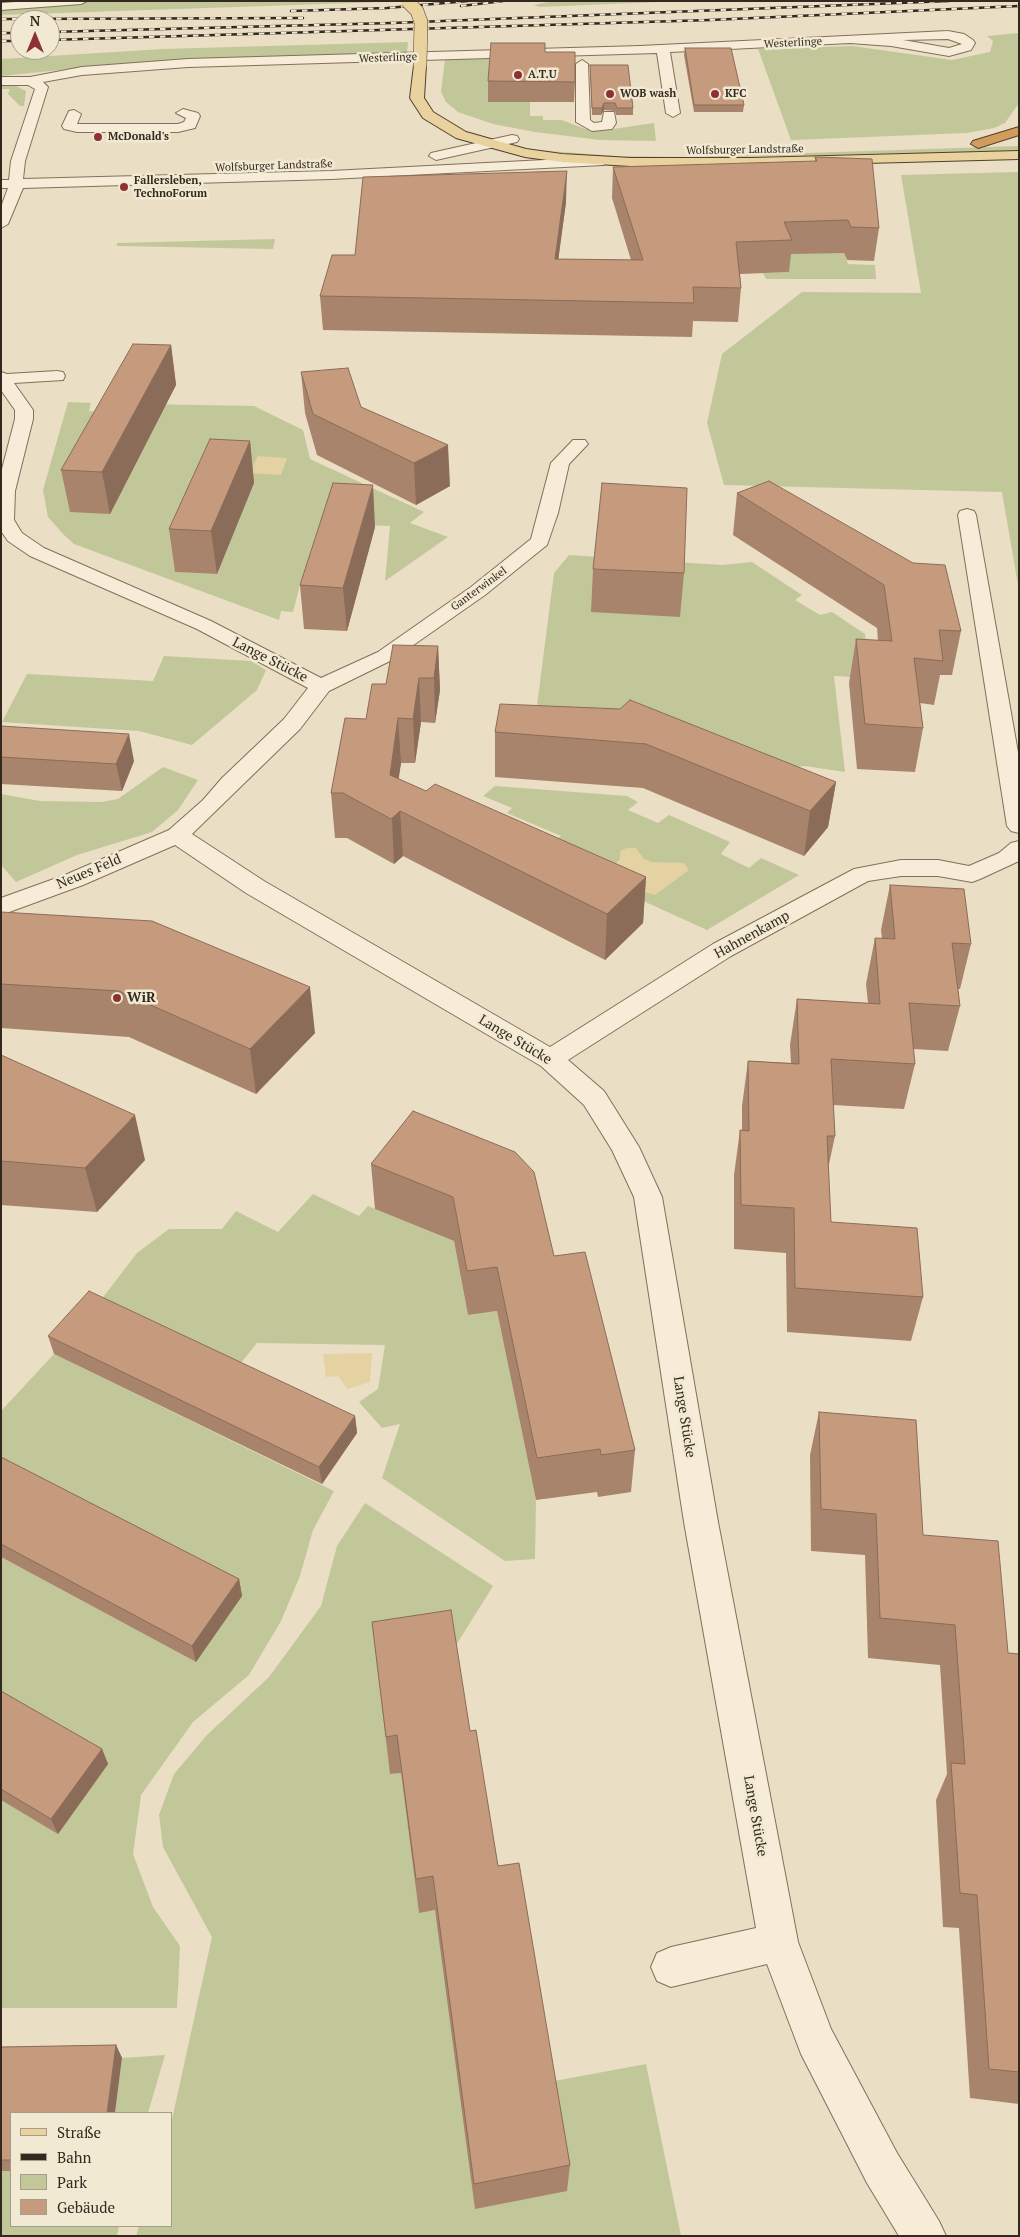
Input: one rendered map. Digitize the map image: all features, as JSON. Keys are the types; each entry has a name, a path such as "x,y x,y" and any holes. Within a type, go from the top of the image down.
{"highway":[{"path":"978,144 1019,131"}],"main road":[{"path":"407,1 417,10 421,22 417,93 421,105 428,116 449,129 486,144"},
{"path":"421,105 508,144"},
{"name":"Wolfsburger Landstraße","path":"486,144 661,152 1019,142"},
{"name":"Wolfsburger Landstraße","path":"508,144 562,158 603,161 760,162 1019,155"}],"street":[{"path":"1,8 82,1"},
{"name":"Westerlinge","path":"1,81 30,81 82,71 188,63 663,49 747,50 850,39 948,35 960,37 969,43 967,47 957,51 938,51 891,42 850,39"},
{"path":"663,49 672,112"},
{"path":"582,64 583,122 592,127 607,126 609,115"},
{"path":"1,224 15,193 11,180 42,87 30,81"},
{"path":"74,114 69,126 77,128 178,128 190,125 193,116 183,113"},
{"path":"435,157 446,149 452,141 449,129"},
{"name":"Wolfsburger Landstraße","path":"11,180 346,164 435,157 486,144"},
{"name":"Wolfsburger Landstraße","path":"426,169 488,156 508,144"},
{"name":"Wolfsburger Landstraße","path":"1,173 11,180 331,174 603,161"},
{"path":"2,378 56,376"},
{"name":"Lange Stücke","path":"2,378 24,410 24,419 6,491 4,520 15,537 37,552 204,625 321,686 292,724 230,783 211,805 177,835 255,887 550,1059 594,1098 625,1147 648,1197 701,1522 778,1942 814,2040 882,2168 924,2236"},
{"name":"Ganterwinkel","path":"321,686 385,656 478,591 540,541 549,513 560,463 579,444"},
{"path":"967,515 1019,826"},
{"name":"Neues Feld","path":"1,907 74,880 177,835"},
{"name":"Hahnenkamp","path":"550,1059 722,950 862,874 900,868 938,868 972,874 1007,858 1019,848"},
{"path":"671,1967 778,1942"}],"green space":[{"path":"1,1 413,1 60,13 60,10 10,10 10,15 1,15"},
{"path":"552,1 686,1 539,7 534,5"},
{"path":"1019,33 1019,103 1005,123 994,128 967,133 791,140 758,49 852,46 952,60 990,52 993,41 987,36"},
{"path":"408,42 407,54 139,62 1,76 1,59 60,60 60,55 163,49"},
{"path":"490,58 488,102 530,102 530,116 543,116 543,120 562,120 585,129 613,129 654,123 656,141 600,140 535,132 493,124 458,112 446,102 441,92 445,59"},
{"path":"1,85 16,86 26,91 24,106 20,106 8,94 10,89 1,89"},
{"path":"1019,146 1019,151 687,158 590,156 535,150 617,156 686,157"},
{"path":"1019,172 1019,591 1002,492 724,485 707,423 722,354 802,292 921,293 901,175"},
{"path":"771,231 844,253 848,264 875,265 876,279 766,279 763,273 788,272"},
{"path":"275,239 273,249 117,246 117,243"},
{"path":"68,402 91,403 89,411 136,413 141,404 254,406 303,430 310,459 424,512 410,523 448,537 385,581 390,526 332,524 314,582 301,581 293,612 281,611 279,620 74,544 48,517 43,490","holes":["254,483 217,574 176,572"]},
{"path":"569,555 722,565 752,562 802,595 795,600 820,615 832,612 865,634 872,678 834,676 845,772 805,766 742,771 534,729 554,573"},
{"path":"164,656 251,661 266,670 257,690 192,745 139,731 2,722 27,674 153,681"},
{"path":"163,767 198,780 178,810 152,832 77,855 16,882 1,865 1,794 40,801 101,802 118,799"},
{"path":"495,786 627,796 638,802 628,810 658,823 669,815 730,842 721,854 749,868 761,858 799,875 707,930 540,854 561,836 507,813 512,808 483,796"},
{"path":"313,1194 359,1216 368,1206 454,1241 468,1315 497,1311 536,1500 535,1559 505,1561 382,1478 400,1424 382,1428 359,1402 378,1389 385,1345 257,1343 232,1374 94,1309 137,1253 169,1229 222,1229 236,1211 278,1232"},
{"path":"54,1354 334,1491 313,1530 300,1576 281,1621 249,1675 193,1722 141,1795 133,1854 153,1907 180,1946 177,2008 1,2008 1,1557 196,1662 1,1471 1,1411"},
{"path":"365,1503 493,1586 453,1650 391,1774 401,1773 419,1912 435,1910 549,2082 646,2064 681,2236 136,2236 139,2227 172,2227 172,2119 212,1937 163,1847 159,1815 174,1774 207,1735 269,1677 321,1606 337,1546"},
{"path":"165,2055 148,2112 115,2112 122,2058"},
{"path":"1,2171 10,2171 10,2227 119,2227 117,2236 1,2236"}],"sand":[{"path":"258,456 287,458 281,475 249,473"},
{"path":"627,848 636,848 644,859 652,862 684,863 689,870 655,895 634,889 614,866 620,859 620,851"},
{"path":"372,1353 370,1382 347,1389 338,1376 326,1377 323,1354"}],"building":[{"path":"491,43 545,43 545,52 575,52 575,82 488,81"},
{"path":"685,48 731,48 744,105 694,105"},
{"name":"WOB wash","path":"590,65 628,65 633,108 617,108 615,103 604,103 602,108 592,108"},
{"path":"815,157 872,159 879,228 851,227 848,220 784,222 792,240 736,242 741,288 693,287 694,303 320,296 332,255 355,255 363,177 567,171 555,259 643,260 613,167 817,161"},
{"path":"133,344 171,345 102,472 61,470"},
{"path":"348,368 361,407 448,445 414,463 313,414 301,372"},
{"path":"210,439 250,441 211,531 169,529"},
{"path":"769,481 913,563 945,565 961,631 939,630 943,661 914,658 923,728 865,724 856,639 892,641 884,585 737,493"},
{"path":"333,483 373,485 343,588 300,585"},
{"path":"602,483 687,488 684,573 593,569"},
{"path":"393,645 438,646 434,678 419,678 413,719 398,718 390,775 426,791 435,784 646,877 607,914 400,811 391,819 343,793 331,793 345,718 366,719 372,684 386,684"},
{"path":"630,700 836,782 810,811 646,744 495,732 500,704 620,709"},
{"path":"1,726 129,734 116,764 1,757"},
{"path":"890,885 964,889 971,944 952,943 960,1006 909,1003 915,1064 831,1059 835,1136 827,1136 831,1222 917,1228 923,1297 795,1288 794,1208 741,1205 740,1130 749,1131 748,1061 799,1064 797,999 880,1004 875,938 895,939"},
{"path":"1,912 152,921 310,987 250,1049 119,991 1,984"},
{"path":"1,1055 135,1115 85,1168 1,1161"},
{"path":"413,1111 515,1152 534,1172 554,1256 585,1252 635,1450 601,1455 600,1449 537,1458 497,1267 467,1271 453,1197 371,1164"},
{"path":"89,1291 355,1416 319,1467 48,1336"},
{"path":"819,1412 916,1420 923,1535 998,1541 1008,1653 1019,1654 1019,2072 989,2069 977,1895 960,1893 951,1763 965,1764 955,1625 880,1618 876,1514 821,1509"},
{"path":"1,1457 239,1579 192,1646 1,1544"},
{"path":"451,1610 470,1731 476,1730 498,1866 519,1863 570,2165 474,2184 433,1876 416,1879 397,1735 386,1737 372,1622"},
{"path":"1,1691 102,1749 51,1819 1,1789"},
{"path":"116,2045 107,2112 10,2112 10,2160 1,2160 1,2047"}],"railway":[{"path":"291,11 387,8 468,1"},
{"path":"461,6 503,1"},
{"path":"60,32 392,23 949,1"},
{"path":"60,40 710,20 1019,6"},
{"path":"1,19 303,18"},
{"path":"1,33 10,33"},
{"path":"1,41 10,41"}],"place":[{"name":"A.T.U","path":"518,75"},
{"name":"WOB wash","path":"610,94"},
{"name":"KFC","path":"715,94"},
{"name":"McDonald's","path":"98,137"},
{"name":"Fallersleben, TechnoForum","path":"124,187"},
{"name":"WiR","path":"117,998"}]}
